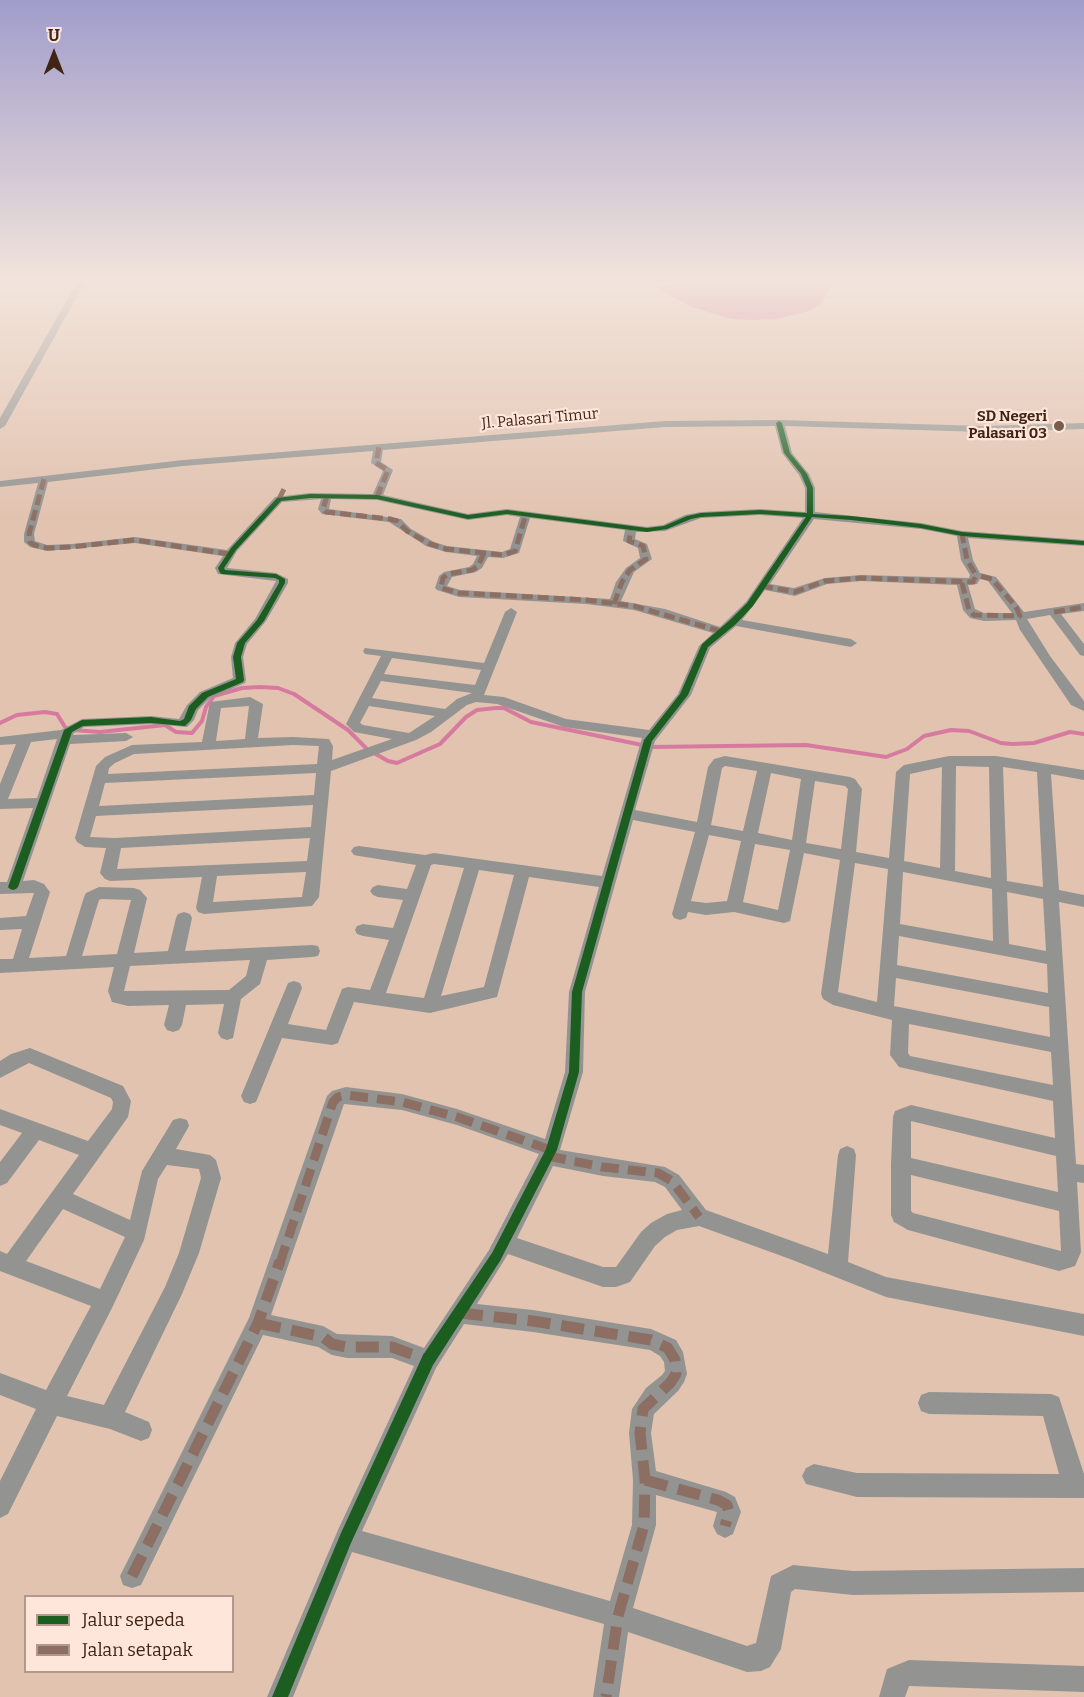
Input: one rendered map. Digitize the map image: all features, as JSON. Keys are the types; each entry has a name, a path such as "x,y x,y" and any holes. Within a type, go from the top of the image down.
{"street":[{"path":"0,426 36,361"},
{"path":"285,1695 346,1538 428,1360 504,1243 550,1153 574,1072 577,992 648,743 684,695 705,646 733,622 762,586 810,516 810,488 804,474 787,453 779,423"},
{"name":"Jl. Palasari Timur","path":"0,484 176,464 654,425 779,423 984,429 1084,426"},
{"path":"377,497 388,470 376,463 379,447"},
{"path":"44,479 29,534 30,542 34,544 47,548 72,548 135,540 229,554"},
{"path":"19,965 42,892 34,886 6,888 43,803 68,732 82,723 141,720 182,724 187,720 192,708 205,695 240,680 237,657 241,644 260,621 282,579 276,576 222,572 221,568 229,554 279,499 286,484"},
{"path":"327,496 323,509 327,512 390,519 397,521 407,531 430,544 503,555 515,551 526,514"},
{"path":"279,499 327,496 377,497 468,517 507,512 631,530 657,530 689,517 717,512 810,516 886,521 962,534 1084,543"},
{"path":"614,604 622,582 630,570 646,559 643,546 628,541 631,530"},
{"path":"962,534 967,560 976,575 992,579 1016,607 1026,630 1076,702 1084,707"},
{"path":"484,553 478,566 471,570 448,574 442,579 441,588 479,595 614,604 661,612 720,631"},
{"path":"762,586 795,592 825,581 861,578 918,579 962,583 973,582 976,575"},
{"path":"962,583 969,610 974,615 1020,616 1084,607"},
{"path":"99,779 324,768 411,737 477,694 511,612"},
{"path":"1054,612 1084,652"},
{"path":"733,622 851,643"},
{"path":"369,651 488,667"},
{"path":"388,654 353,724 354,727 411,737"},
{"path":"376,677 477,694 564,723 648,743"},
{"path":"208,745 215,705 250,701 256,704 251,743"},
{"path":"364,701 446,713"},
{"path":"0,741 68,732 126,738"},
{"path":"26,737 0,803 43,803"},
{"path":"209,871 204,908 306,902 311,897 326,746 324,742 251,743 132,750 105,763 82,841 115,843 316,832"},
{"path":"996,761 1000,949"},
{"path":"1061,1095 905,1062 899,1055 888,970 903,772 909,768 949,762 996,761 1084,775"},
{"path":"808,775 798,847 784,917 734,906 681,910 718,762 765,767 850,782 854,785 848,856 829,994 832,998 893,1013 1059,1046"},
{"path":"947,875 949,762"},
{"path":"734,906 765,767"},
{"path":"1044,768 1053,895 1064,1149 1075,1173 1068,1204 1071,1252 1068,1259 1059,1261 908,1221 901,1215 899,1207 902,1117 911,1113 1064,1149"},
{"path":"90,811 319,800"},
{"path":"628,814 1084,901"},
{"path":"72,963 92,897 99,892 110,875 108,873 115,843"},
{"path":"359,851 425,861 434,858 608,883"},
{"path":"376,998 425,861"},
{"path":"430,1006 473,864"},
{"path":"110,875 314,866"},
{"path":"277,1030 332,1038 348,994 430,1006 491,992 523,871"},
{"path":"378,891 413,896"},
{"path":"99,892 134,894 139,898 116,991 118,996 128,999 223,996 231,998"},
{"path":"175,957 184,918"},
{"path":"0,924 33,922"},
{"path":"891,929 1055,959"},
{"path":"363,930 399,935"},
{"path":"0,966 312,951"},
{"path":"231,998 254,979 260,954"},
{"path":"888,970 1057,1002"},
{"path":"250,1096 294,988"},
{"path":"173,1024 178,998"},
{"path":"227,1034 233,1000 231,998"},
{"path":"0,1070 30,1054 117,1092 122,1101 121,1111 60,1198 5,1263 105,1302"},
{"path":"132,1576 258,1323 294,1223 333,1102 338,1097 346,1095 402,1102 457,1117 550,1153 603,1167 658,1173 672,1181 699,1217"},
{"path":"0,1117 92,1152"},
{"path":"0,1506 105,1302 137,1233 149,1177 180,1126"},
{"path":"0,1177 36,1129"},
{"path":"837,1266 848,1155"},
{"path":"110,1418 172,1294 189,1253 211,1178 209,1166 203,1161 163,1156"},
{"path":"901,1164 1068,1204"},
{"path":"60,1198 137,1233"},
{"path":"504,1243 603,1276 616,1277 623,1275 648,1239 658,1230 674,1221 699,1217 837,1266 886,1287 1084,1326"},
{"path":"460,1312 651,1340 668,1348 675,1360 676,1374 665,1389 654,1396 643,1409 639,1433 645,1480 644,1525 618,1616 606,1697"},
{"path":"258,1323 323,1337 332,1344 346,1347 392,1347 428,1360"},
{"path":"0,1384 51,1403 110,1418 141,1430"},
{"path":"814,1476 857,1485 1079,1485 1051,1405 929,1403"},
{"path":"645,1480 718,1500 727,1505 729,1512 725,1526"},
{"path":"346,1538 618,1616 747,1659 761,1658 768,1649 780,1585 793,1577 853,1583 1084,1580"},
{"path":"892,1697 896,1678 909,1673 1084,1679"}],"waterway":[{"path":"0,723 17,715 45,712 57,714 65,727 73,730 100,732 165,725 176,732 192,733 202,721 206,707 214,696 242,688 260,687 278,688 294,694 348,730 367,749 388,761 397,763 440,744 466,717 477,710 496,708 504,708 531,722 642,745"},
{"path":"650,747 806,745 886,757 907,749 924,736 951,730 969,731 1001,743 1012,744 1034,743 1070,732 1084,734"}],"marked path":[{"path":"377,497 388,470 376,463 379,447"},
{"path":"44,479 29,534 30,542 34,545 47,548 72,547 135,540 229,554"},
{"path":"279,499 286,485"},
{"path":"327,496 323,509 326,512 390,519 397,521 407,531 430,544 446,549 503,555 515,551 526,514"},
{"path":"614,604 622,582 630,570 646,559 643,546 629,541 631,530"},
{"path":"762,586 795,592 825,581 861,578 973,582 976,575 967,560 962,534"},
{"path":"484,553 478,566 472,570 448,574 443,578 441,588 459,593 586,600 634,606 720,631"},
{"path":"962,583 969,610 974,615 1020,616 1016,607 992,579 976,575"},
{"path":"1054,612 1084,607"},
{"path":"132,1576 258,1323 294,1223 333,1102 338,1097 346,1095 402,1102 457,1117 551,1150"},
{"path":"548,1156 603,1167 658,1173 672,1181 699,1217"},
{"path":"460,1313 533,1321 651,1340 668,1348 675,1360 676,1374 670,1383 643,1409 640,1433 645,1480 644,1525 618,1616 606,1697"},
{"path":"258,1323 323,1337 332,1344 347,1347 392,1347 428,1360"},
{"path":"645,1480 718,1500 727,1505 729,1512 725,1526"}],"cycle path":[{"path":"280,1697 346,1538 428,1360 496,1257 551,1150 574,1072 577,992 648,740 684,695 705,646 750,604 810,516 810,488 804,474 787,453 779,423"},
{"path":"13,887 68,730 82,723 151,720 182,724 187,720 192,708 205,695 240,680 237,657 241,643 260,621 282,583 282,579 276,576 222,572 221,568 233,549 279,499 310,496 377,497 468,517 507,512 647,530 665,528 689,517 701,515 760,512 851,518 921,526 962,534 1084,543"}],"place":[{"name":"SD Negeri Palasari 03","path":"1059,426"}]}
